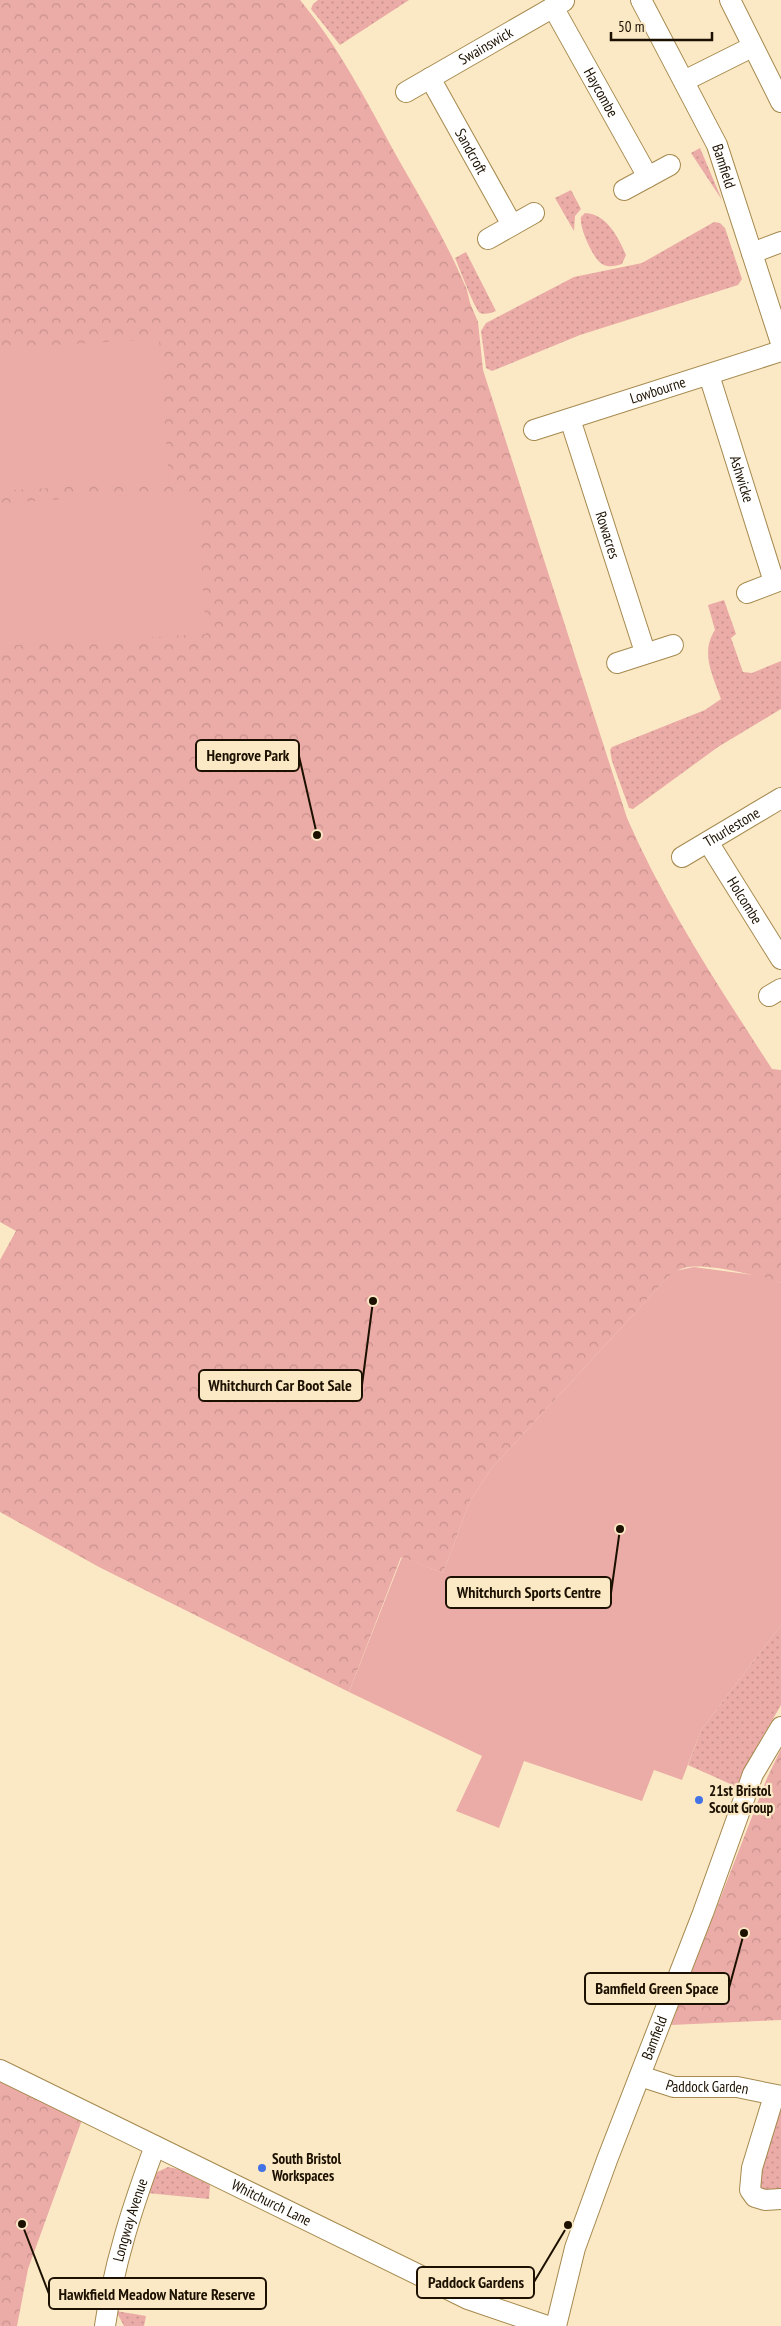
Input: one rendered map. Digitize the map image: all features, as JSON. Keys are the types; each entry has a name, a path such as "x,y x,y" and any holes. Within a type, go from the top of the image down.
{"street":[{"name":"Bamfield","path":"641,0 717,145 781,343"},
{"path":"730,0 781,102"},
{"name":"Swainswick","path":"406,92 559,3"},
{"name":"Haycombe","path":"559,3 648,177"},
{"path":"684,81 752,47"},
{"name":"Sandcroft","path":"430,78 512,225"},
{"path":"624,190 670,164"},
{"path":"488,239 534,213"},
{"path":"752,253 781,242"},
{"name":"Lowbourne","path":"534,430 781,351"},
{"name":"Ashwicke","path":"709,375 777,581 747,593"},
{"name":"Rowacres","path":"570,419 645,652"},
{"path":"617,663 645,652 673,645"},
{"name":"Thurlestone","path":"682,857 781,798"},
{"name":"Holcombe","path":"708,842 781,959"},
{"name":"Bamfield","path":"556,2326 575,2248 703,1913 753,1774 781,1727"},
{"name":"Whitchurch Lane","path":"0,2070 468,2299 547,2326"},
{"name":"Paddock Garden","path":"640,2076 674,2087 737,2087 760,2090 777,2096 752,2168 750,2190 755,2197 765,2200 781,2199"},
{"name":"Longway Avenue","path":"105,2326 121,2244 155,2146"}],"green space":[{"path":"0,0 300,0 314,18 340,56 363,95 443,239 467,290 478,322 483,370 627,818 676,915 713,977 772,1069 781,1070 781,1283 718,1268 705,1267 684,1268 667,1278 490,1470 470,1501 443,1573 401,1557 349,1692 99,1567 0,1512 0,1260 16,1231 0,1222"},
{"path":"318,0 409,0 340,45 311,9"},
{"path":"700,148 722,200 691,153"},
{"path":"571,190 581,209 575,216 574,231 555,198"},
{"path":"585,213 600,217 611,228 626,255 622,264 607,266 598,261 587,242 582,228 581,217"},
{"path":"714,222 720,223 725,228 742,279 738,285 580,335 492,371 486,368 481,331 486,323 574,277 642,263"},
{"path":"466,252 496,311 486,314 480,313 478,310 455,258"},
{"path":"159,339 169,481 0,491 0,348"},
{"path":"197,491 206,634 0,646 0,503"},
{"path":"724,600 736,634 731,638 743,672 752,673 781,661 781,709 718,747 633,809 629,808 612,761 610,750 612,747 705,710 721,699 709,664 708,647 715,630 708,605"},
{"path":"694,1267 761,1276 781,1283 781,1625 701,1730 682,1780 654,1770 642,1801 524,1761 499,1828 456,1811 482,1756 349,1692 402,1557 443,1573 470,1501 490,1470 667,1278 675,1271"},
{"path":"781,1625 781,1705 752,1755 737,1787 688,1765 701,1730"},
{"path":"781,1749 781,2020 671,2025 767,1778"},
{"path":"0,2079 82,2120 28,2269 17,2326 0,2326"},
{"path":"781,2107 781,2193 762,2189 757,2182"},
{"path":"168,2167 178,2169 210,2185 209,2199 147,2193 155,2173"},
{"path":"116,2311 146,2316 144,2326 124,2326"}],"place":[{"name":"Hengrove Park","path":"317,835"},
{"name":"Whitchurch Car Boot Sale","path":"373,1301"},
{"name":"Whitchurch Sports Centre","path":"620,1529"},
{"name":"21st Bristol Scout Group","path":"699,1800"},
{"name":"Bamfield Green Space","path":"744,1933"},
{"name":"South Bristol Workspaces","path":"262,2168"},
{"name":"Hawkfield Meadow Nature Reserve","path":"22,2224"},
{"name":"Paddock Gardens","path":"568,2225"}]}
